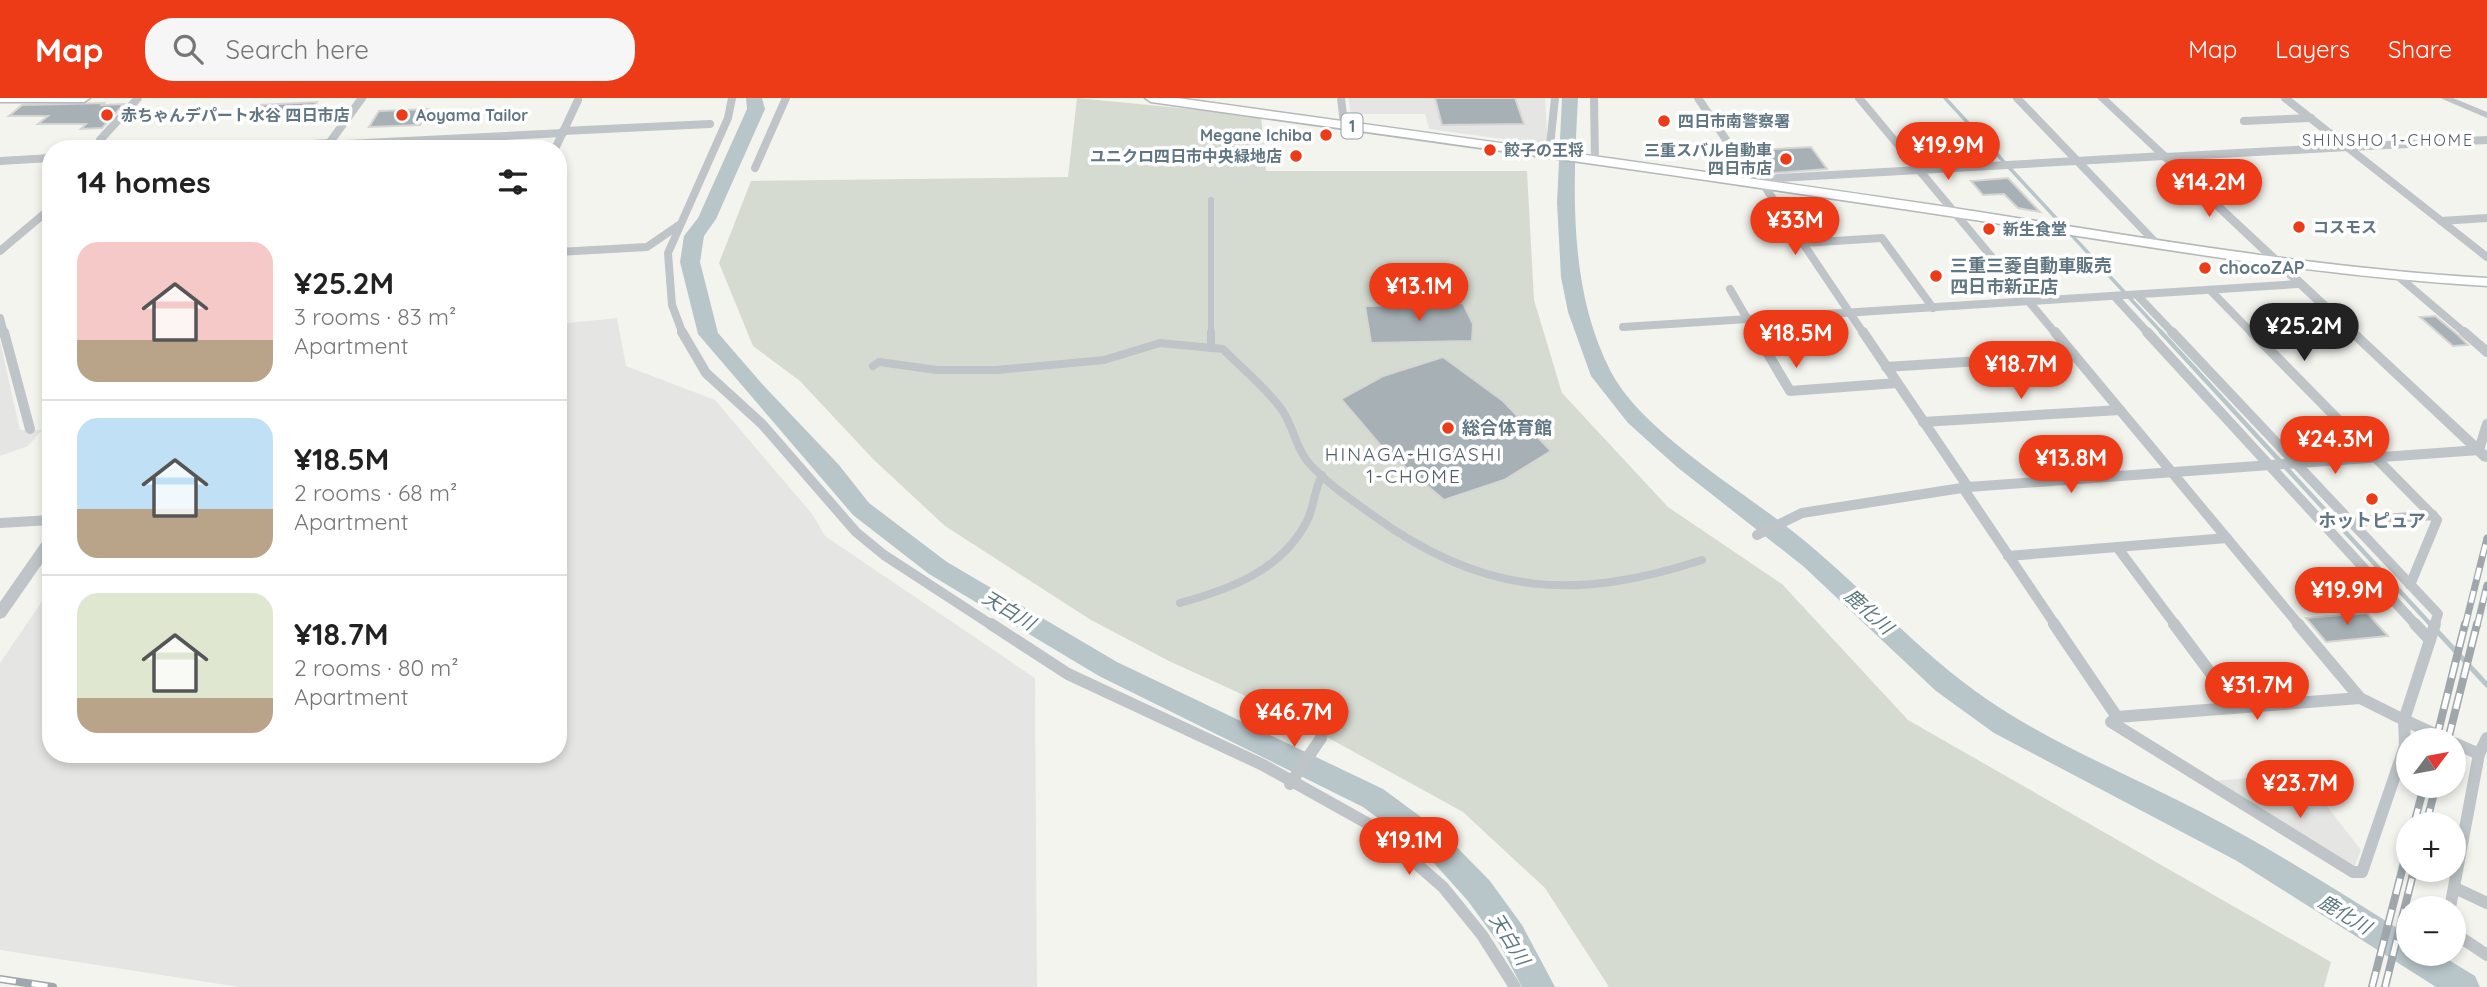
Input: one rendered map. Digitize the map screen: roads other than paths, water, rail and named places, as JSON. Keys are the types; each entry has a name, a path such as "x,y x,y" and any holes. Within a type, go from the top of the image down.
{"highway":[{"path":"0,98 84,98"},
{"name":"1","path":"1151,98 2399,277 2487,282"}],"street":[{"path":"100,140 138,98"},
{"path":"331,140 362,98"},
{"path":"732,98 728,118 668,253 673,305 684,341 706,373 762,424 856,533 884,555 1068,674 1233,750 1350,812 1418,862 1477,923 1515,987"},
{"path":"755,168 786,98"},
{"path":"1340,98 1344,124"},
{"path":"1551,155 1555,98"},
{"path":"1594,98 1595,160"},
{"path":"1698,98 1741,162 1763,184 1852,313 2008,556 2117,718"},
{"path":"1859,98 2360,698 2422,728"},
{"path":"2017,98 2157,243"},
{"path":"2102,98 2483,454"},
{"path":"2285,98 2487,257"},
{"path":"2445,98 2487,115"},
{"path":"559,140 578,100"},
{"path":"2244,121 2311,118"},
{"path":"428,140 710,124"},
{"path":"1763,184 1778,178 2487,140"},
{"path":"0,161 42,159"},
{"path":"1211,201 1211,348"},
{"path":"0,251 42,216"},
{"path":"2441,221 2487,218"},
{"path":"567,251 647,247 679,225"},
{"path":"1803,243 1882,239 1933,308"},
{"path":"2399,277 2487,352"},
{"path":"1623,327 2298,284"},
{"path":"1730,289 1790,391 1897,383"},
{"path":"2210,290 2437,520 2410,584"},
{"path":"2136,295 2438,614 2404,720 2405,746 2362,872 2353,872 2111,722 2117,718 2360,698"},
{"path":"2117,296 2431,639"},
{"path":"0,318 30,429"},
{"path":"873,366 879,362 937,370 996,370 1104,360 1141,352 1160,343 1223,349 1284,411 1303,457 1381,523 1437,557 1495,578 1541,587 1594,587 1664,575 1702,560"},
{"path":"1886,367 2074,355"},
{"path":"1923,422 2120,410"},
{"path":"2483,454 2487,424"},
{"path":"1757,535 1798,516 1839,506 1965,487 2377,457 2483,454"},
{"path":"1180,603 1218,593 1275,561 1310,515 1311,497 1322,475"},
{"path":"2351,522 2433,515"},
{"path":"0,523 42,521"},
{"path":"2008,556 2227,538"},
{"path":"2117,547 2236,707"},
{"path":"0,613 42,553"},
{"path":"1292,781 1322,733"},
{"path":"2453,896 2479,754 2484,749 2487,738"},
{"path":"2466,748 2479,754"},
{"path":"2455,888 2487,903"},
{"path":"2466,941 2487,955"}],"waterway":[{"name":"天白川","path":"754,98 756,109 707,219 694,236 690,262 708,334 755,390 831,471 861,509 938,568 1108,669 1373,798 1434,843 1479,891 1511,935 1539,987"},
{"name":"鹿化川","path":"1570,98 1566,203 1571,277 1578,312 1588,346 1602,376 1616,397 1636,418 1686,462 1812,560 1919,660 1974,705 2027,738 2248,852 2396,944"},
{"path":"1945,98 2163,334"},
{"path":"2161,332 2431,625"},
{"path":"2437,631 2487,685"},
{"name":"鹿化川","path":"2430,966 2464,987"}],"railway":[{"path":"2465,626 2487,538"},
{"path":"2477,626 2487,585"},
{"path":"2439,728 2465,624"},
{"path":"2451,728 2477,624"},
{"path":"2417,812 2421,798"},
{"path":"2429,812 2433,798"},
{"path":"2372,987 2399,882"},
{"path":"2385,987 2411,882"},
{"path":"0,979 53,987"}],"place":[{"name":"赤ちゃんデパート水谷 四日市店","path":"107,115"},
{"name":"Aoyama Tailor","path":"402,115"},
{"name":"四日市南警察署","path":"1664,121"},
{"name":"Megane Ichiba","path":"1326,135"},
{"name":"餃子の王将","path":"1490,150"},
{"name":"ユニクロ四日市中央緑地店","path":"1296,156"},
{"name":"三重スバル自動車 四日市店","path":"1786,159"},
{"name":"コスモス","path":"2299,227"},
{"name":"新生食堂","path":"1989,229"},
{"name":"chocoZAP","path":"2205,268"},
{"name":"三重三菱自動車販売 四日市新正店","path":"1936,276"},
{"name":"総合体育館","path":"1448,428"},
{"name":"ホットピュア","path":"2372,499"}],"district":[{"name":"SHINSHO 1-CHOME","path":"2388,140"},
{"name":"HINAGA-HIGASHI 1-CHOME","path":"1414,465"}]}
